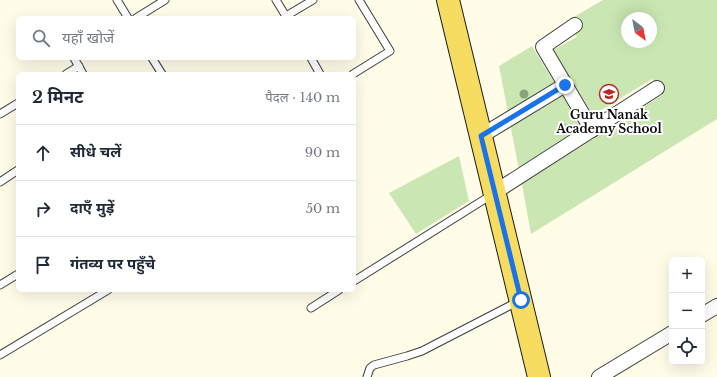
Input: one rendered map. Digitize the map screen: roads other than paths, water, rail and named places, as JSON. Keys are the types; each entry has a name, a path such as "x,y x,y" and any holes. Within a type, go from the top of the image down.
{"main road":[{"path":"448,0 539,377"}],"street":[{"path":"575,25 543,47 592,130"},
{"path":"481,136 565,85"},
{"path":"495,192 658,88"},
{"path":"705,313 717,306"},
{"path":"599,377 669,335"}],"lane":[{"path":"117,0 127,16"},
{"path":"139,16 165,0"},
{"path":"276,0 285,16"},
{"path":"288,16 313,0"},
{"path":"355,72 390,51 359,0"},
{"path":"75,60 82,72"},
{"path":"153,60 161,72"},
{"path":"312,60 319,72"},
{"path":"69,72 78,66"},
{"path":"0,114 16,104"},
{"path":"0,182 16,171"},
{"path":"356,280 495,192"},
{"path":"0,285 16,275"},
{"path":"0,355 105,292"},
{"path":"311,308 336,292"},
{"path":"367,377 370,368 374,365 422,351 521,300"}],"place":[{"name":"Guru Nanak Academy School","path":"609,94"}]}
